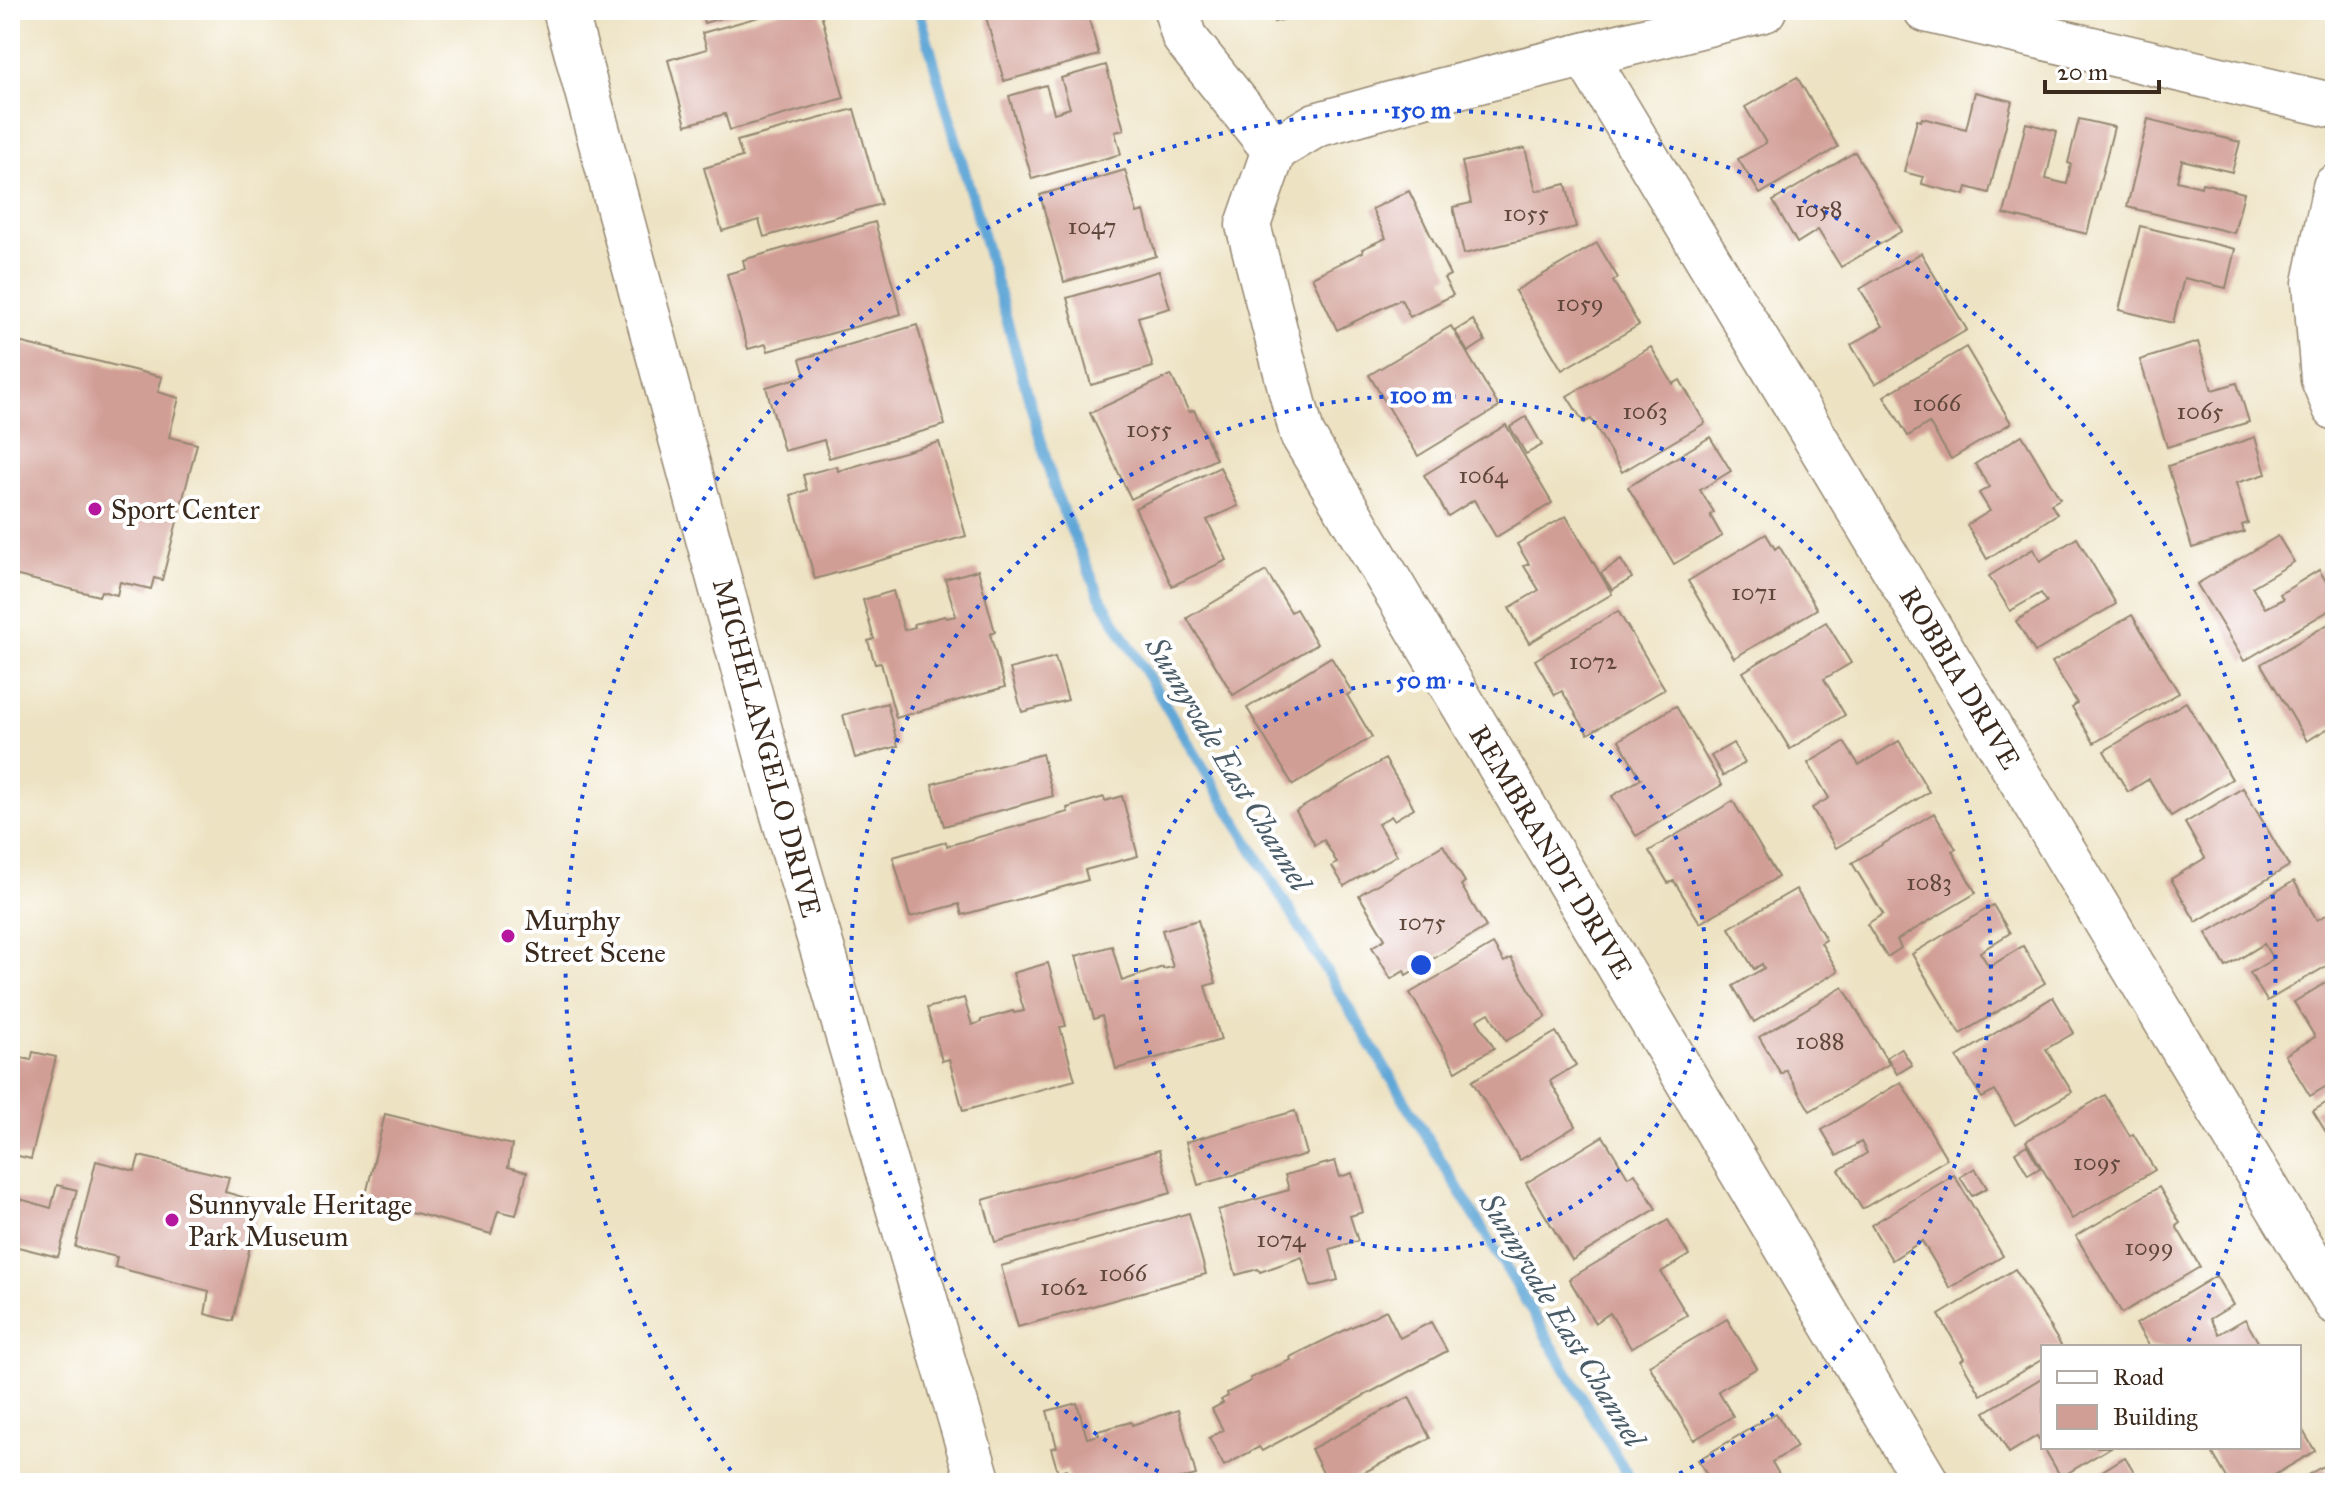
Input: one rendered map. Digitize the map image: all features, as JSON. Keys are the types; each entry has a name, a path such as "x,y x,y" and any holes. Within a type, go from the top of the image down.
{"street":[{"name":"MICHELANGELO DRIVE","path":"565,10 781,808 979,1483"},
{"path":"1176,10 1184,37 1274,150 1316,125 1427,94 1764,10"},
{"path":"1926,10 2335,106"},
{"name":"ROBBIA DRIVE","path":"1585,55 2335,1302"},
{"name":"REMBRANDT DRIVE","path":"1274,150 1248,225 1302,434 1927,1483"},
{"path":"2335,187 2315,283 2323,379 2335,408"}],"building":[{"path":"701,10 747,10 747,11 704,23"},
{"path":"784,10 820,10 844,98 730,130 725,114 686,125 668,60 707,49 702,33"},
{"path":"984,10 1077,10 1078,15 1087,12 1099,55 1004,81"},
{"path":"1270,10 1315,10 1315,11 1274,22"},
{"path":"10,15 20,17 11,53 10,53"},
{"path":"1106,65 1124,130 1115,132 1121,154 1032,179 1009,96 1046,85 1054,113 1070,108 1061,78"},
{"path":"1797,77 1838,147 1760,194 1738,159 1766,143 1745,107"},
{"path":"1975,92 2012,101 1989,193 1967,187 1965,195 1922,184 1923,177 1904,172 1917,120 1921,121 1922,118 1966,129"},
{"path":"854,109 881,204 764,237 759,220 722,231 704,168 742,157 737,141"},
{"path":"2079,119 2114,127 2087,234 2004,214 2026,123 2057,131 2046,179 2067,184 2071,164 2068,163"},
{"path":"2148,119 2240,142 2232,172 2182,160 2177,181 2201,187 2202,183 2244,193 2234,233 2127,207"},
{"path":"1525,148 1536,191 1566,184 1576,227 1464,254 1453,207 1471,203 1462,162"},
{"path":"1855,152 1902,231 1841,267 1818,230 1797,243 1773,201"},
{"path":"1125,170 1137,213 1144,211 1156,256 1064,282 1040,195"},
{"path":"1409,191 1450,275 1444,278 1453,295 1410,317 1401,299 1337,330 1312,277 1386,238 1372,209"},
{"path":"875,222 901,314 768,351 766,344 748,349 727,274 745,269 743,260"},
{"path":"2140,226 2235,249 2226,288 2184,278 2173,323 2119,310"},
{"path":"1597,243 1618,278 1613,281 1639,325 1562,370 1515,291"},
{"path":"1921,253 1967,330 1875,384 1851,345 1883,326 1860,289"},
{"path":"1159,271 1170,308 1138,317 1153,367 1091,385 1067,298"},
{"path":"1473,320 1485,341 1468,352 1455,331"},
{"path":"917,325 945,425 829,458 824,440 784,451 766,387 805,376 800,359"},
{"path":"1451,326 1499,407 1418,456 1369,375"},
{"name":"Sport Center","path":"10,340 162,377 158,392 179,398 169,437 197,444 162,580 154,578 151,589 120,582 117,595 101,591 99,596 10,574"},
{"path":"2198,342 2212,390 2237,383 2249,422 2167,447 2140,360"},
{"path":"1651,347 1673,384 1680,380 1705,423 1622,472 1591,419 1584,423 1567,396"},
{"path":"1966,347 2011,423 1951,459 1929,423 1908,436 1884,396"},
{"path":"1171,375 1189,412 1194,410 1216,459 1131,499 1090,413"},
{"path":"1526,417 1542,445 1526,454 1510,427"},
{"path":"1506,425 1552,503 1496,537 1474,500 1448,516 1424,475"},
{"path":"2022,435 2060,499 2051,504 2057,514 1987,559 1967,525 1990,511 1979,493 1989,487 1975,464"},
{"path":"1710,437 1731,471 1700,490 1714,512 1710,515 1722,536 1674,564 1628,487"},
{"path":"2255,437 2266,474 2236,483 2248,523 2242,525 2244,532 2192,548 2168,466"},
{"path":"939,442 966,536 815,579 791,495 807,490 803,475 837,466 838,471"},
{"path":"1220,467 1238,506 1207,520 1227,560 1172,586 1135,508"},
{"path":"1566,516 1612,594 1529,643 1509,608 1539,590 1524,566 1529,564 1517,544"},
{"path":"1766,534 1775,549 1779,546 1817,609 1734,658 1688,581"},
{"path":"2278,536 2294,562 2252,587 2265,608 2283,599 2280,594 2319,570 2335,596 2335,607 2244,661 2197,584"},
{"path":"2077,538 2116,604 2035,652 2016,621 2047,602 2041,593 2010,611 1989,576 2033,549 2040,561"},
{"path":"1621,560 1632,578 1612,590 1601,573"},
{"path":"978,570 995,632 990,634 1005,687 896,718 881,663 875,664 868,641 874,639 863,600 893,591 904,630 915,627 914,624 956,616 945,579"},
{"path":"1266,571 1291,612 1296,609 1317,644 1233,695 1187,618"},
{"path":"1618,611 1665,689 1588,734 1562,691 1555,695 1535,660"},
{"path":"2132,615 2179,693 2094,743 2072,707 2077,703 2052,662"},
{"path":"2335,620 2335,671 2327,675 2335,688 2335,724 2307,741 2261,664"},
{"path":"1826,622 1851,663 1824,679 1845,715 1790,749 1743,672"},
{"path":"1055,657 1068,700 1022,712 1010,669"},
{"path":"1331,657 1352,692 1347,695 1372,737 1293,785 1247,708"},
{"path":"2186,702 2232,779 2171,816 2149,779 2128,792 2104,751"},
{"path":"887,703 898,746 855,758 843,715"},
{"path":"1676,706 1722,785 1636,836 1612,796 1641,779 1619,740"},
{"path":"1899,741 1929,792 1836,848 1812,808 1829,798 1808,763 1844,742 1859,765"},
{"path":"1733,743 1745,763 1723,776 1711,756"},
{"path":"1042,754 1053,796 944,826 932,784"},
{"path":"1385,759 1414,808 1394,820 1391,816 1378,824 1397,855 1344,886 1332,866 1337,863 1324,840 1315,845 1296,811"},
{"path":"2243,788 2289,866 2196,922 2171,879 2205,858 2185,823"},
{"path":"1122,796 1138,856 1085,870 1088,880 962,915 959,904 910,917 893,857 946,842 947,846 1068,812 1067,808 1104,797 1105,801"},
{"path":"1733,801 1778,877 1700,923 1674,881 1668,883 1649,851"},
{"path":"1934,813 1956,849 1952,851 1976,893 1897,940 1901,948 1887,957 1867,924 1883,914 1852,863"},
{"path":"1443,845 1465,882 1461,885 1486,927 1406,975 1404,971 1391,979 1372,947 1385,939 1359,895"},
{"path":"2294,881 2317,920 2335,910 2335,961 2267,1001 2250,973 2273,959 2264,944 2226,967 2206,933"},
{"path":"1796,889 1826,940 1821,943 1838,971 1754,1022 1733,986 1764,968 1762,964 1754,969 1729,928"},
{"path":"1993,905 2010,933 1980,952 1989,967 2023,946 2045,983 1960,1034 1912,954"},
{"path":"1198,920 1216,983 1205,986 1221,1040 1116,1069 1102,1016 1094,1019 1076,956 1112,946 1122,981 1163,967 1173,967 1162,930"},
{"path":"1493,944 1504,962 1511,958 1546,1017 1506,1041 1489,1013 1477,1020 1494,1048 1456,1071 1410,993"},
{"path":"1048,963 1066,1026 1060,1027 1075,1080 963,1111 949,1059 942,1061 927,1008 964,998 972,1025 1013,1011 1024,1011 1013,973"},
{"path":"2335,977 2335,1081 2310,1096 2285,1055 2315,1037 2294,1002"},
{"path":"1843,987 1889,1064 1810,1111 1786,1070 1781,1074 1759,1037"},
{"path":"2053,997 2074,1033 2046,1049 2072,1092 2015,1125 1995,1091 1982,1098 1957,1057"},
{"path":"1556,1032 1576,1065 1550,1081 1576,1126 1520,1160 1472,1081"},
{"path":"1901,1048 1912,1065 1897,1074 1887,1057"},
{"path":"33,1052 56,1057 31,1159 10,1154 10,1055 31,1060"},
{"path":"1901,1082 1947,1159 1862,1209 1839,1170 1867,1153 1861,1142 1837,1156 1822,1130"},
{"path":"2105,1095 2155,1170 2072,1219 2026,1141"},
{"path":"2335,1097 2335,1147 2313,1111"},
{"path":"1295,1111 1307,1154 1198,1185 1186,1142"},
{"path":"385,1114 512,1145 508,1167 527,1172 516,1215 498,1211 491,1234 365,1199"},
{"path":"1603,1136 1628,1177 1635,1173 1656,1209 1572,1260 1526,1183"},
{"path":"2027,1145 2040,1168 2028,1175 2015,1152"},
{"path":"1159,1150 1171,1193 995,1242 983,1200"},
{"path":"139,1156 229,1177 225,1192 260,1202 233,1321 205,1314 209,1291 115,1267 117,1257 75,1247 96,1161 135,1171"},
{"path":"1335,1161 1340,1177 1352,1173 1363,1212 1350,1216 1358,1241 1330,1249 1338,1280 1311,1287 1302,1257 1260,1272 1258,1269 1236,1275 1218,1210 1289,1190 1285,1175"},
{"path":"1975,1168 1987,1188 1972,1196 1960,1177"},
{"path":"1954,1175 2003,1256 1950,1288 1922,1241 1892,1260 1871,1225"},
{"path":"57,1185 77,1190 58,1257 10,1245 10,1196 51,1208"},
{"path":"2159,1187 2180,1223 2176,1226 2200,1267 2122,1313 2076,1236"},
{"path":"1189,1213 1206,1274 1018,1327 1001,1266"},
{"path":"1668,1220 1689,1255 1661,1272 1687,1315 1631,1348 1610,1313 1595,1323 1569,1279"},
{"path":"2015,1269 2061,1345 2041,1345 2041,1360 1981,1395 1939,1315"},
{"path":"2216,1276 2233,1305 2210,1319 2219,1334 2245,1319 2260,1345 2149,1345 2136,1324"},
{"path":"1386,1310 1400,1338 1431,1322 1447,1351 1262,1451 1259,1447 1224,1466 1209,1438 1223,1430 1212,1409 1223,1403 1221,1400 1228,1396 1227,1393 1251,1381 1250,1378 1291,1360 1290,1357"},
{"path":"1727,1319 1757,1368 1718,1391 1733,1416 1694,1440 1649,1365"},
{"path":"2041,1378 2041,1443 2037,1436 2009,1453 1985,1412"},
{"path":"1409,1397 1430,1438 1344,1483 1328,1483 1311,1449"},
{"path":"1077,1403 1087,1438 1099,1435 1098,1431 1131,1422 1132,1425 1178,1410 1196,1475 1166,1483 1070,1483 1067,1469 1058,1472 1051,1448 1057,1447 1047,1411"},
{"path":"1776,1413 1797,1447 1772,1462 1784,1483 1712,1483 1698,1460"},
{"path":"2301,1427 2315,1451 2261,1483 2230,1483 2210,1449 2301,1449"},
{"path":"2044,1449 2108,1449 2061,1477"},
{"path":"2125,1457 2141,1483 2083,1483"},
{"path":"2323,1466 2334,1483 2294,1483"}],"waterway":[{"name":"Sunnyvale East Channel","path":"919,10 1056,494 1100,597 1514,1281 1632,1483"}],"place":[{"name":"Sport Center","path":"95,509"},
{"name":"Murphy Street Scene","path":"508,936"},
{"name":"Sunnyvale Heritage Park Museum","path":"172,1220"}]}
